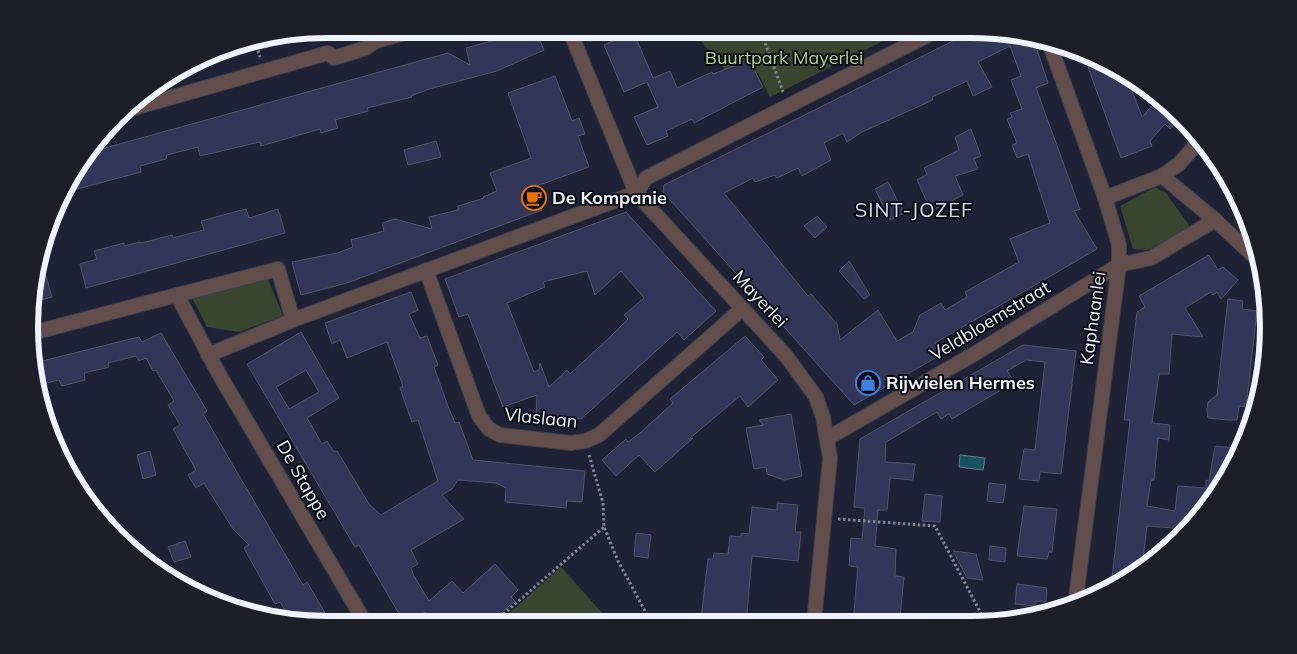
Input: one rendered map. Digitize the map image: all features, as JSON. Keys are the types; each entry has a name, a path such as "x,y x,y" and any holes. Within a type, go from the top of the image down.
{"street":[{"path":"139,107 328,53 334,58 366,48 376,41 387,38"},
{"name":"Mayerlei","path":"572,38 636,193 796,368 811,390 823,417 830,458 815,616"},
{"path":"208,354 293,320 636,193 646,178 922,38"},
{"name":"Kaphaanlei","path":"1051,49 1105,198 1119,245 1119,265 1076,596"},
{"path":"1105,198 1162,176 1179,164 1195,145"},
{"path":"1162,176 1215,220 1250,253"},
{"name":"Veldbloemstraat","path":"828,438 976,353 1119,265 1151,258 1215,220"},
{"path":"38,331 278,269 293,320"},
{"name":"Vlaslaan","path":"426,270 479,416 489,429 500,435 571,443 585,441 599,435 742,308"},
{"name":"De Stappe","path":"177,296 208,354 361,616"}],"path":[{"path":"763,38 788,106"},
{"path":"257,46 260,58"},
{"path":"585,441 603,504 604,527 618,561 648,616"},
{"path":"825,518 935,526 982,616"},
{"path":"501,616 604,527"}],"green space":[{"path":"588,38 600,38 590,42"},
{"name":"Buurtpark Mayerlei","path":"698,38 889,38 770,97 758,73 736,83"},
{"path":"1155,187 1166,193 1189,225 1186,230 1147,250 1133,249 1120,206"},
{"path":"267,277 283,316 239,332 207,327 191,296"},
{"path":"561,567 605,616 506,616"}],"water":[{"path":"960,455 985,458 983,470 959,467"}],"building":[{"path":"502,38 539,38 544,50 497,71 429,89 412,97 367,108 368,111 335,120 338,128 321,133 320,129 261,146 260,142 200,156 198,147 167,155 166,159 140,166 141,172 71,191 98,150 448,53 470,65 466,48"},
{"path":"618,38 636,38 653,78 670,71 677,88 712,72 713,74 749,60 763,87 694,123 692,119 666,131 668,136 647,145 634,117 658,107 647,82 624,92 604,45"},
{"path":"959,38 1008,40 1035,45 1048,83 1036,88 1080,209 1074,211 1097,249 935,343 942,354 854,405 663,192 664,185","holes":["1010,46 1021,76 1011,80 1022,109 1010,113 1012,117 1007,119 1017,143 1012,145 1017,158 1028,154 1050,223 1010,239 1019,262 965,292 967,297 945,310 941,303 920,315 913,332 897,341 878,310 840,340 837,324 811,294 808,296 724,193 753,178 755,182 775,175 777,178 798,168 802,176 831,160 824,143 843,133 847,142 862,132 933,100 932,97 967,81 973,96 992,87 978,62"]},
{"path":"1093,65 1098,67 1130,85 1142,117 1154,103 1176,123 1170,129 1165,124 1150,141 1152,146 1121,158 1088,67"},
{"path":"555,76 572,121 579,118 585,134 578,136 589,167 534,187 542,210 347,283 301,295 292,262 337,253 353,247 351,240 384,231 382,223 395,219 432,229 429,217 458,210 458,206 484,198 497,191 490,173 531,158 508,93"},
{"path":"971,129 981,156 974,159 978,169 955,176 963,195 931,211 917,180 927,174 924,168 959,150 955,137"},
{"path":"436,141 441,157 408,165 404,150"},
{"path":"888,182 904,213 890,220 875,189"},
{"path":"246,209 249,218 278,209 285,233 86,288 80,264 97,259 94,251 124,243 124,246 172,235 173,238 204,230 201,221"},
{"path":"626,212 716,311 684,340 677,332 581,419 536,415 537,395 503,407 468,314 459,317 445,279","holes":["587,271 595,295 621,271 644,298 624,315 628,319 611,336 570,374 567,370 549,387 540,363 539,370 534,372 507,303 545,287 543,282"]},
{"path":"817,216 827,227 815,238 804,226"},
{"path":"1209,255 1218,270 1223,267 1238,280 1221,299 1217,292 1213,295 1211,292 1185,308 1203,337 1172,334 1169,374 1159,374 1152,423 1170,425 1169,440 1158,438 1154,480 1151,480 1147,506 1175,511 1178,486 1206,488 1206,480 1209,481 1215,446 1233,448 1211,488 1188,518 1172,535 1173,528 1147,526 1143,559 1112,580 1130,420 1124,420 1137,312 1145,307 1139,296"},
{"path":"849,261 870,295 864,299 839,271"},
{"path":"45,273 52,297 39,300 40,289 43,274"},
{"path":"411,292 418,310 409,314 420,338 427,336 438,365 434,367 449,409 455,423 459,422 473,460 585,471 582,502 567,501 566,508 505,502 506,488 496,483 458,480 452,489 442,495 464,519 411,550 418,564 411,568 414,576 429,601 452,581 463,593 495,564 518,590 511,597 515,601 497,616 428,616 425,612 418,616 400,616 359,545 355,547 247,364 301,332 339,398 307,418 322,444 327,441 334,452 337,451 369,504 381,515 438,481 418,420 412,422 400,388 403,386 387,342 347,358 340,340 332,344 325,323","holes":["306,370 319,392 289,409 276,387"]},
{"path":"1228,299 1243,301 1242,309 1257,311 1246,407 1239,406 1237,420 1208,418 1207,410 1208,402 1217,395"},
{"path":"161,333 207,411 203,414 303,585 307,582 327,616 287,614 280,602 275,604 244,548 249,545 233,529 204,483 196,488 188,475 196,470 173,429 180,425 168,405 174,401 156,370 153,371 146,358 139,361 136,356 108,363 109,367 84,373 85,380 62,386 59,380 43,384 40,362 139,337 142,342"},
{"path":"745,336 764,357 761,360 778,380 748,407 740,396 689,439 693,438 655,472 639,455 616,476 602,460 626,439 628,442 640,433 673,403 670,399"},
{"path":"1023,345 1076,351 1061,474 1040,472 1039,481 1019,479 1024,449 1035,450 1045,362 1026,360 1007,371 1012,378 1003,382 1006,387 952,419 949,414 941,419 937,412 886,442 885,462 915,464 913,480 890,478 887,510 878,510 875,546 896,549 895,576 904,577 900,616 854,616 858,567 849,566 851,538 862,539 865,508 854,507 860,439"},
{"path":"791,414 802,476 784,480 767,474 766,467 754,469 746,428 763,425 759,420"},
{"path":"150,451 156,475 143,479 137,455"},
{"path":"989,483 1006,485 1003,503 987,501"},
{"path":"925,494 942,496 940,522 922,521"},
{"path":"777,503 798,505 795,532 801,532 798,561 752,556 747,616 701,616 708,559 713,559 714,553 728,554 730,536 741,537 741,533 749,534 752,507 777,510"},
{"path":"1024,506 1057,509 1052,552 1049,552 1047,559 1017,556"},
{"path":"636,533 651,535 648,558 634,556"},
{"path":"185,541 191,557 174,562 168,547"},
{"path":"990,546 1006,548 1005,562 989,560"},
{"path":"953,551 976,554 983,580 967,578"},
{"path":"1017,584 1047,588 1046,602 1035,601 1035,606 1015,604"}],"place":[{"name":"De Kompanie","path":"534,198"},
{"name":"Rijwielen Hermes","path":"868,383"}],"district":[{"name":"SINT-JOZEF","path":"914,210"}]}
